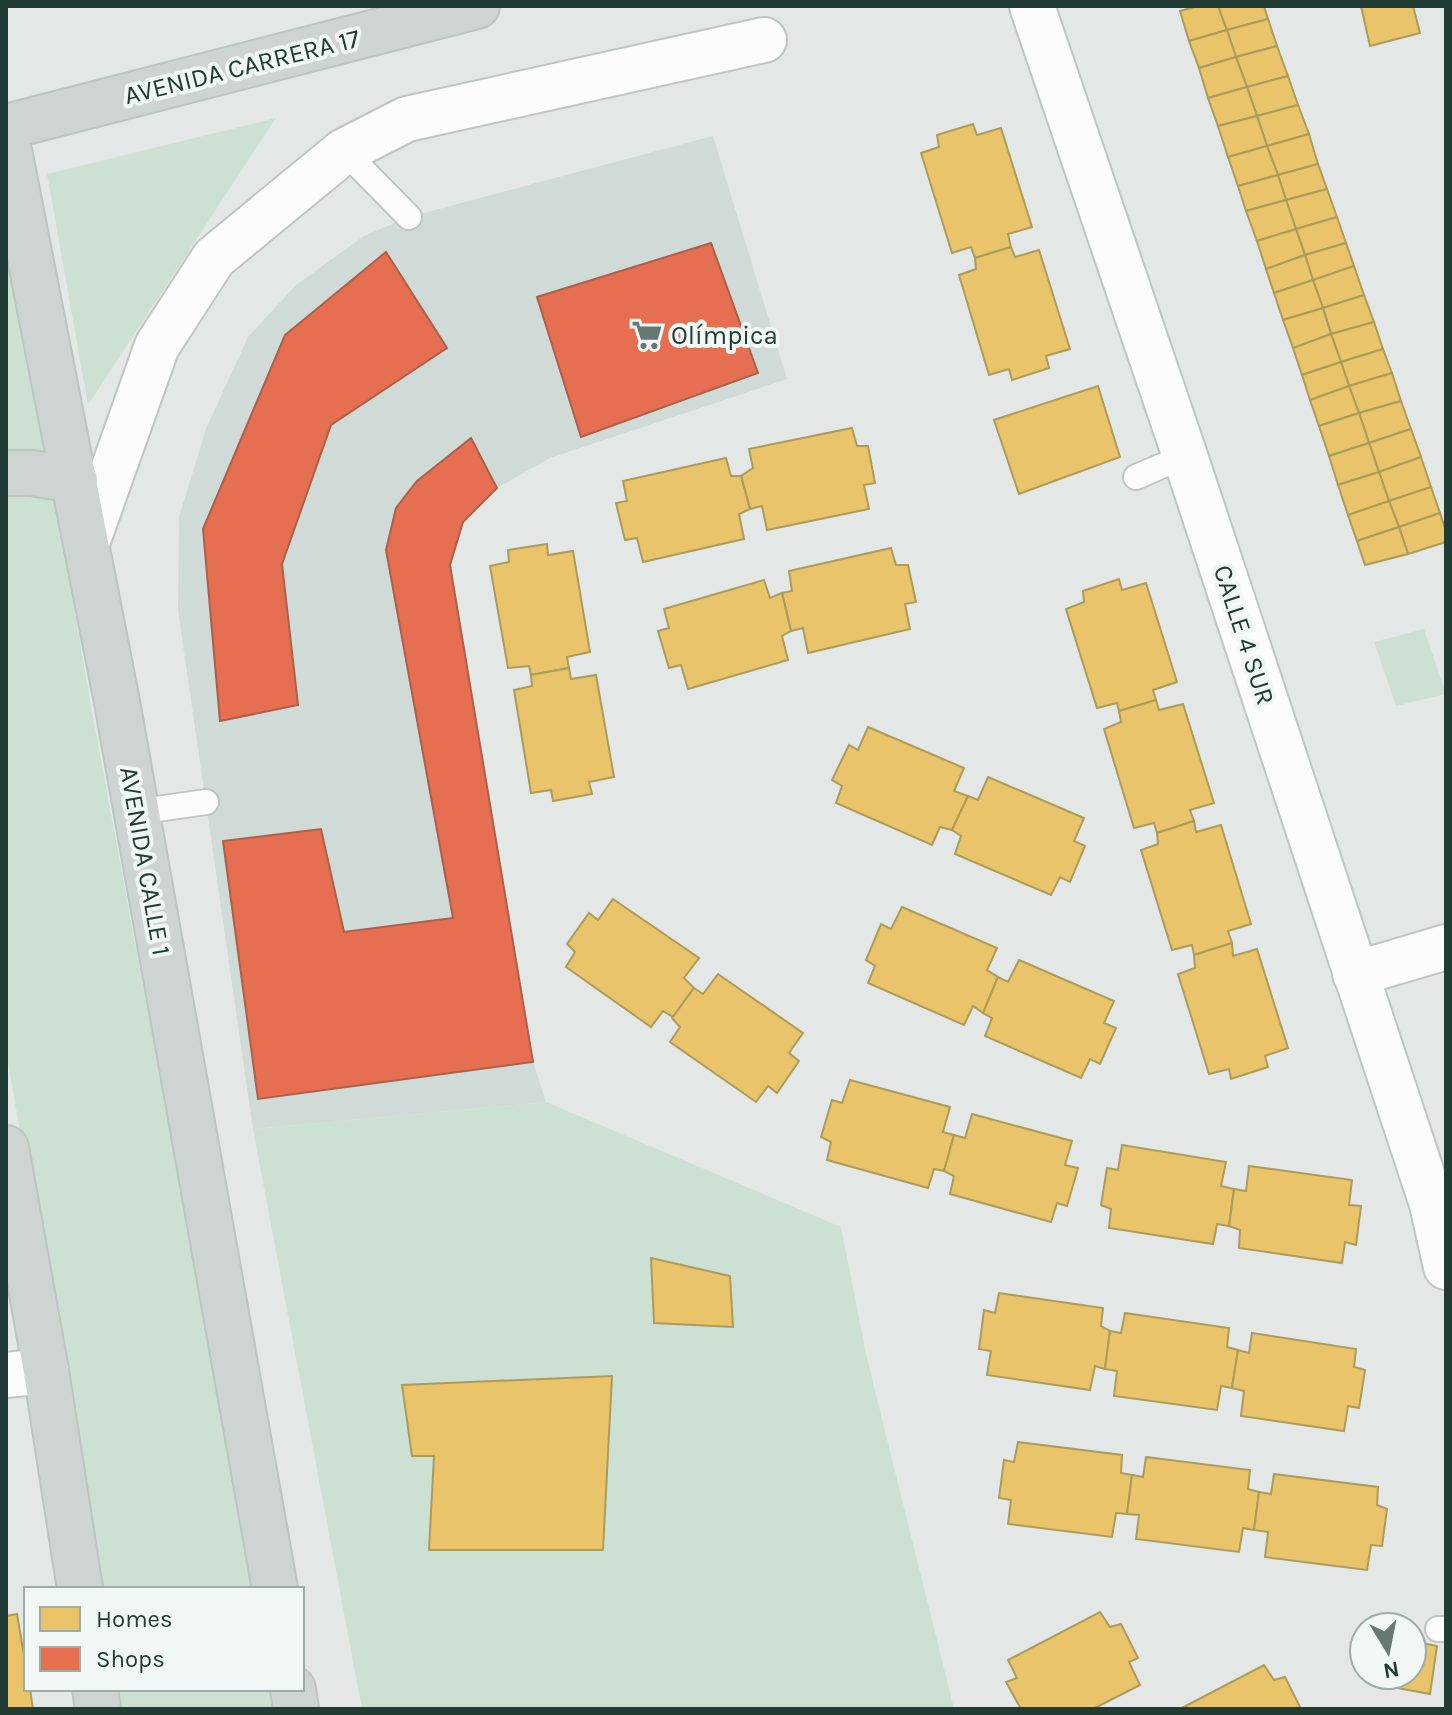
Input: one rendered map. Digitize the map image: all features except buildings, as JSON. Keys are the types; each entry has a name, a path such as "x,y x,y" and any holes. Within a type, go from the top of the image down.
{"main road":[{"name":"AVENIDA CARRERA 17","path":"6,127 477,6"},
{"name":"CALLE 4 SUR","path":"1032,6 1185,456 1432,1204 1446,1267"},
{"path":"87,543 157,346 205,271 214,258 344,151 407,119 764,40"},
{"name":"AVENIDA CALLE 1","path":"6,135 87,543 275,1587"},
{"path":"6,473 32,473 75,480"},
{"path":"1355,974 1446,947"},
{"path":"6,1148 26,1373 80,1587"}],"lane":[{"path":"344,151 409,217"},
{"path":"1136,477 1185,456"},
{"path":"136,812 206,802"}],"shaded area":[{"path":"713,136 787,379 550,458 497,488 463,522 450,565 533,1062 546,1102 253,1129 178,610 179,517 206,429 248,337 296,285 364,236 409,217"}],"green space":[{"path":"276,118 88,405 47,174"},
{"path":"6,252 51,448 6,458"},
{"path":"53,486 255,1587 98,1587 6,1050 6,496"},
{"path":"1424,629 1446,694 1396,706 1374,642"},
{"path":"546,1102 841,1227 866,1354 954,1709 362,1709 253,1129"},
{"path":"115,1691 274,1691 278,1709 118,1709"}],"place":[{"name":"Olímpica","path":"647,335"}]}
